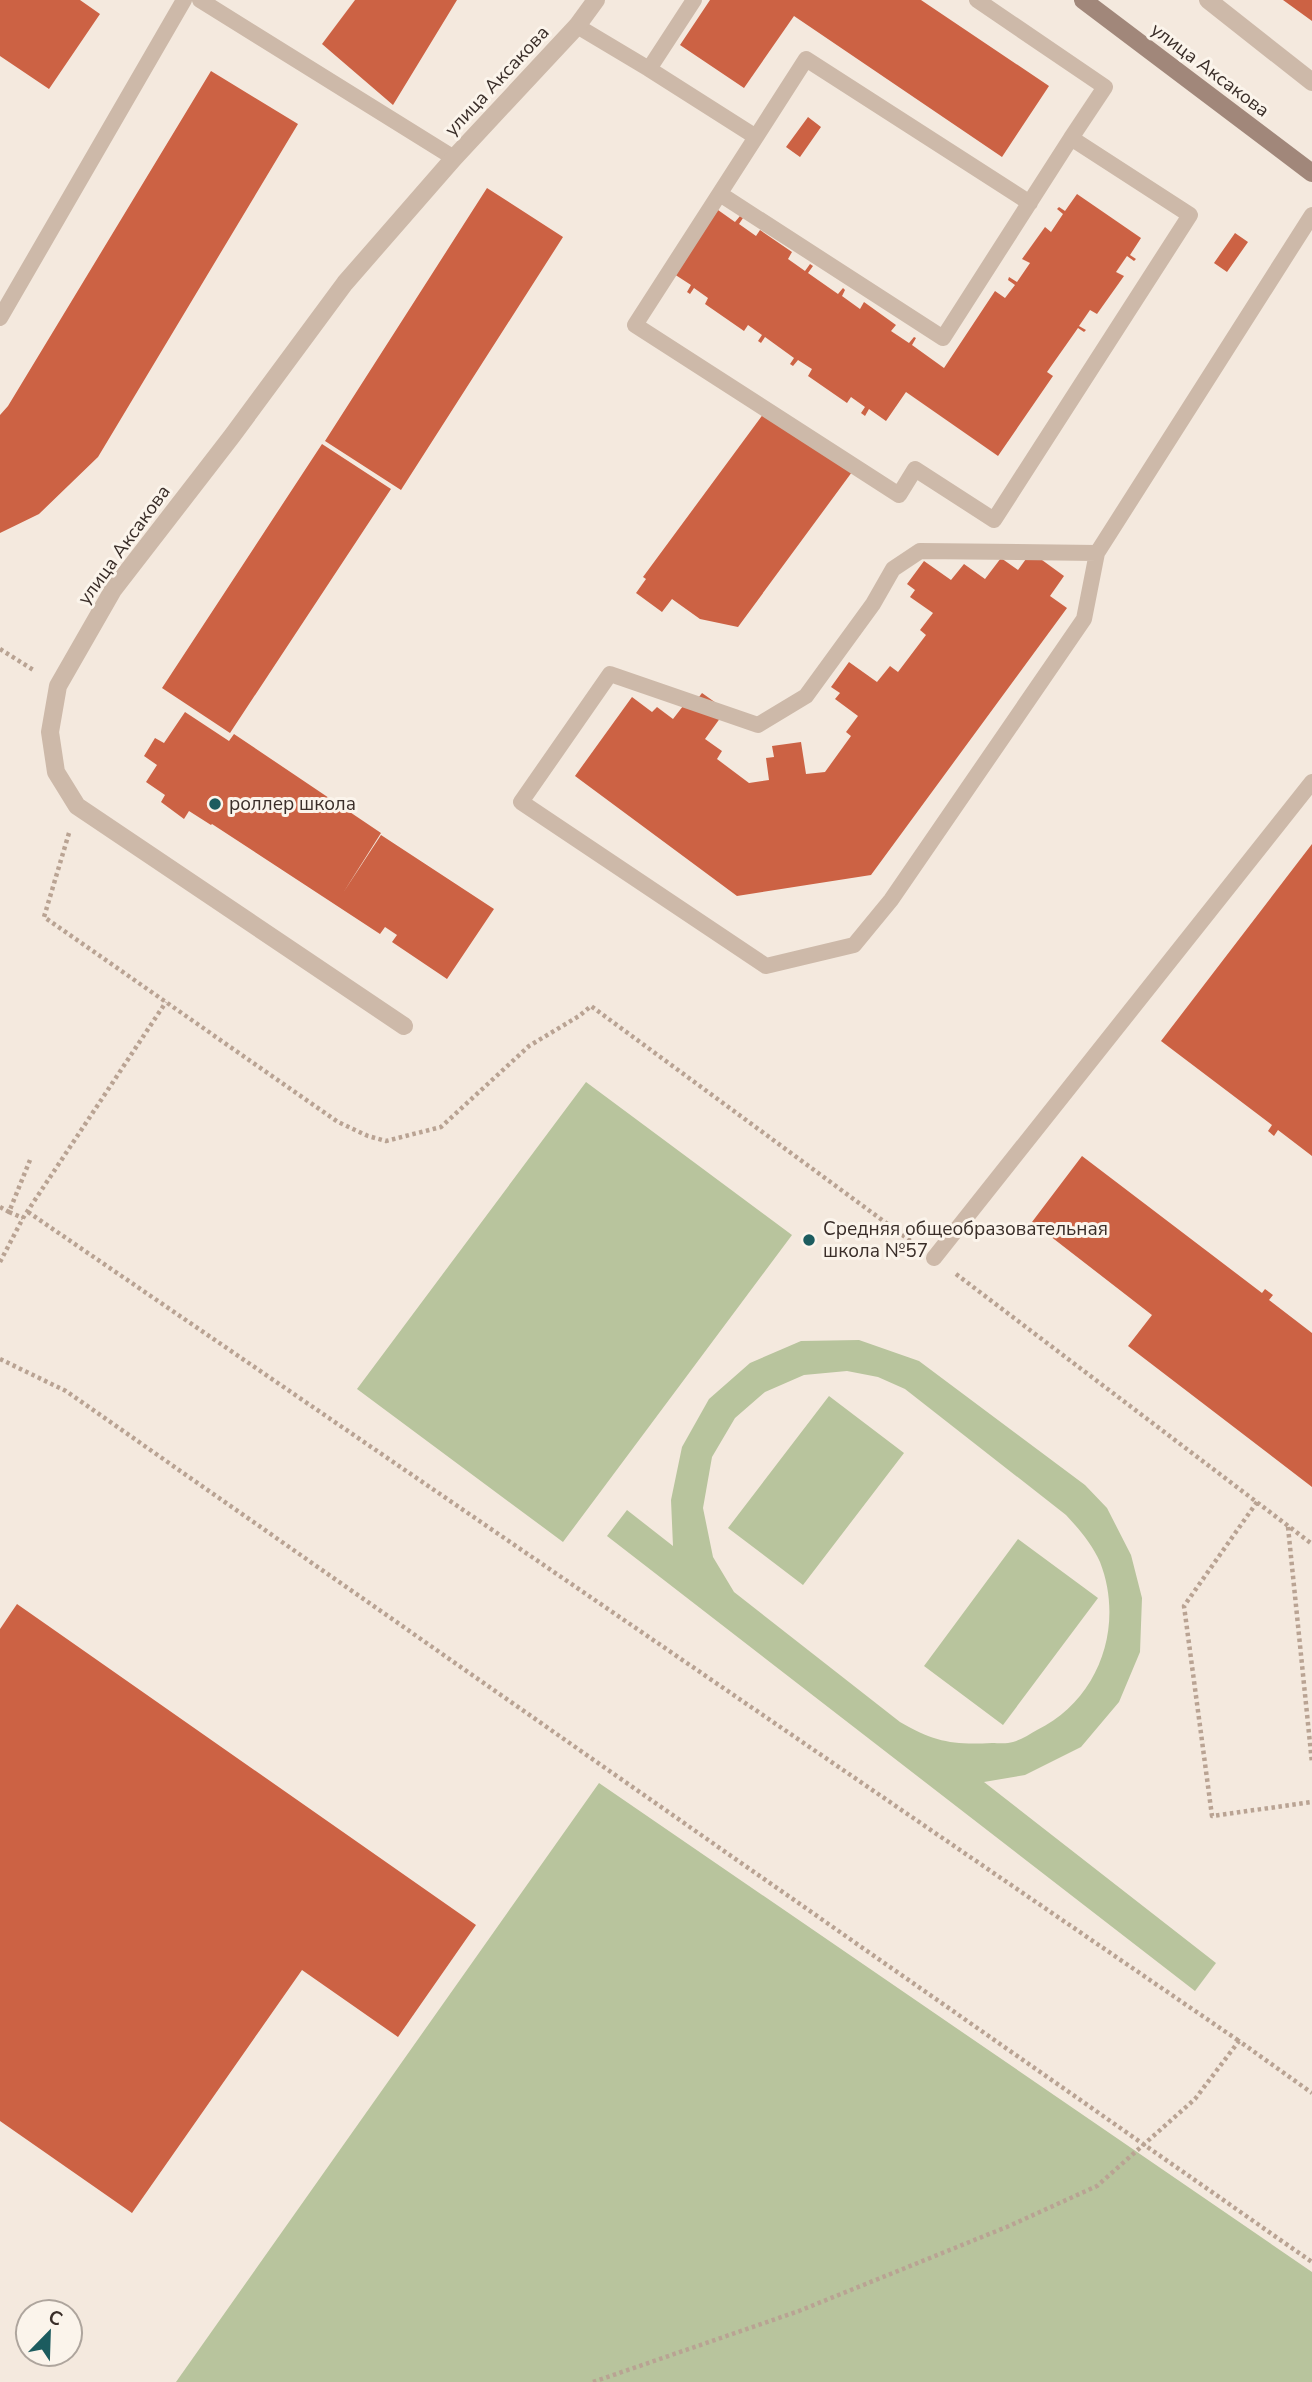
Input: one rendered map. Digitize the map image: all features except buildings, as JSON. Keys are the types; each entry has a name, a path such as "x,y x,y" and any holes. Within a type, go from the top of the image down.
{"street":[{"name":"улица Аксакова","path":"404,1026 77,806 57,772 50,732 58,686 113,590 345,283 454,158 577,26 596,0"},
{"name":"улица Аксакова","path":"1083,0 1312,173"},
{"path":"1208,0 1312,82"}],"lane":[{"path":"0,318 184,0"},
{"name":"улица Аксакова","path":"200,0 454,158"},
{"path":"649,69 694,0"},
{"path":"720,194 943,338 1105,87 978,0"},
{"path":"577,26 756,137"},
{"path":"1030,203 806,59 635,325 899,495 915,469 994,520 1190,215 1072,138"},
{"path":"1097,553 920,551 893,569 873,604 806,696 758,725 610,674 521,802 766,966 854,945 891,900 1084,619 1097,553 1312,215"},
{"path":"934,1258 1312,782"}],"path":[{"path":"0,649 58,686"},
{"path":"77,806 44,917 338,1122 386,1141 441,1127 529,1046 591,1006 934,1258 1312,1544"},
{"path":"0,1262 23,1218 166,1002"},
{"path":"9,1212 30,1160"},
{"path":"0,1208 23,1218"},
{"path":"28,1212 1312,2093"},
{"path":"0,1359 66,1391 88,1406 1312,2262"},
{"path":"1257,1502 1184,1606 1212,1816 1312,1802"},
{"path":"1288,1526 1312,1763"},
{"path":"593,2382 799,2311 1009,2226 1097,2186 1195,2099 1239,2041"}],"green space":[{"path":"586,1082 792,1235 563,1542 357,1389"},
{"path":"859,1340 919,1361 1085,1485 1107,1508 1131,1555 1142,1598 1140,1652 1119,1702 1081,1747 1025,1775 984,1782 1216,1963 1195,1991 607,1536 627,1510 673,1546 671,1500 682,1447 709,1399 750,1363 801,1341","holes":["847,1371 878,1377 905,1389 1066,1515 1089,1543 1100,1562 1107,1586 1109,1611 1101,1659 1091,1681 1077,1700 1059,1717 1016,1741 955,1743 934,1738 900,1722 734,1592 713,1557 703,1508 712,1457 735,1418 765,1392 804,1375"]},
{"path":"829,1396 904,1453 803,1585 728,1528"},
{"path":"1018,1539 1098,1598 1003,1725 924,1666"},
{"path":"599,1783 1312,2272 1312,2382 176,2382"}],"place":[{"name":"роллер школа","path":"215,804"},
{"name":"Средняя общеобразовательная школа №57","path":"809,1240"}]}
